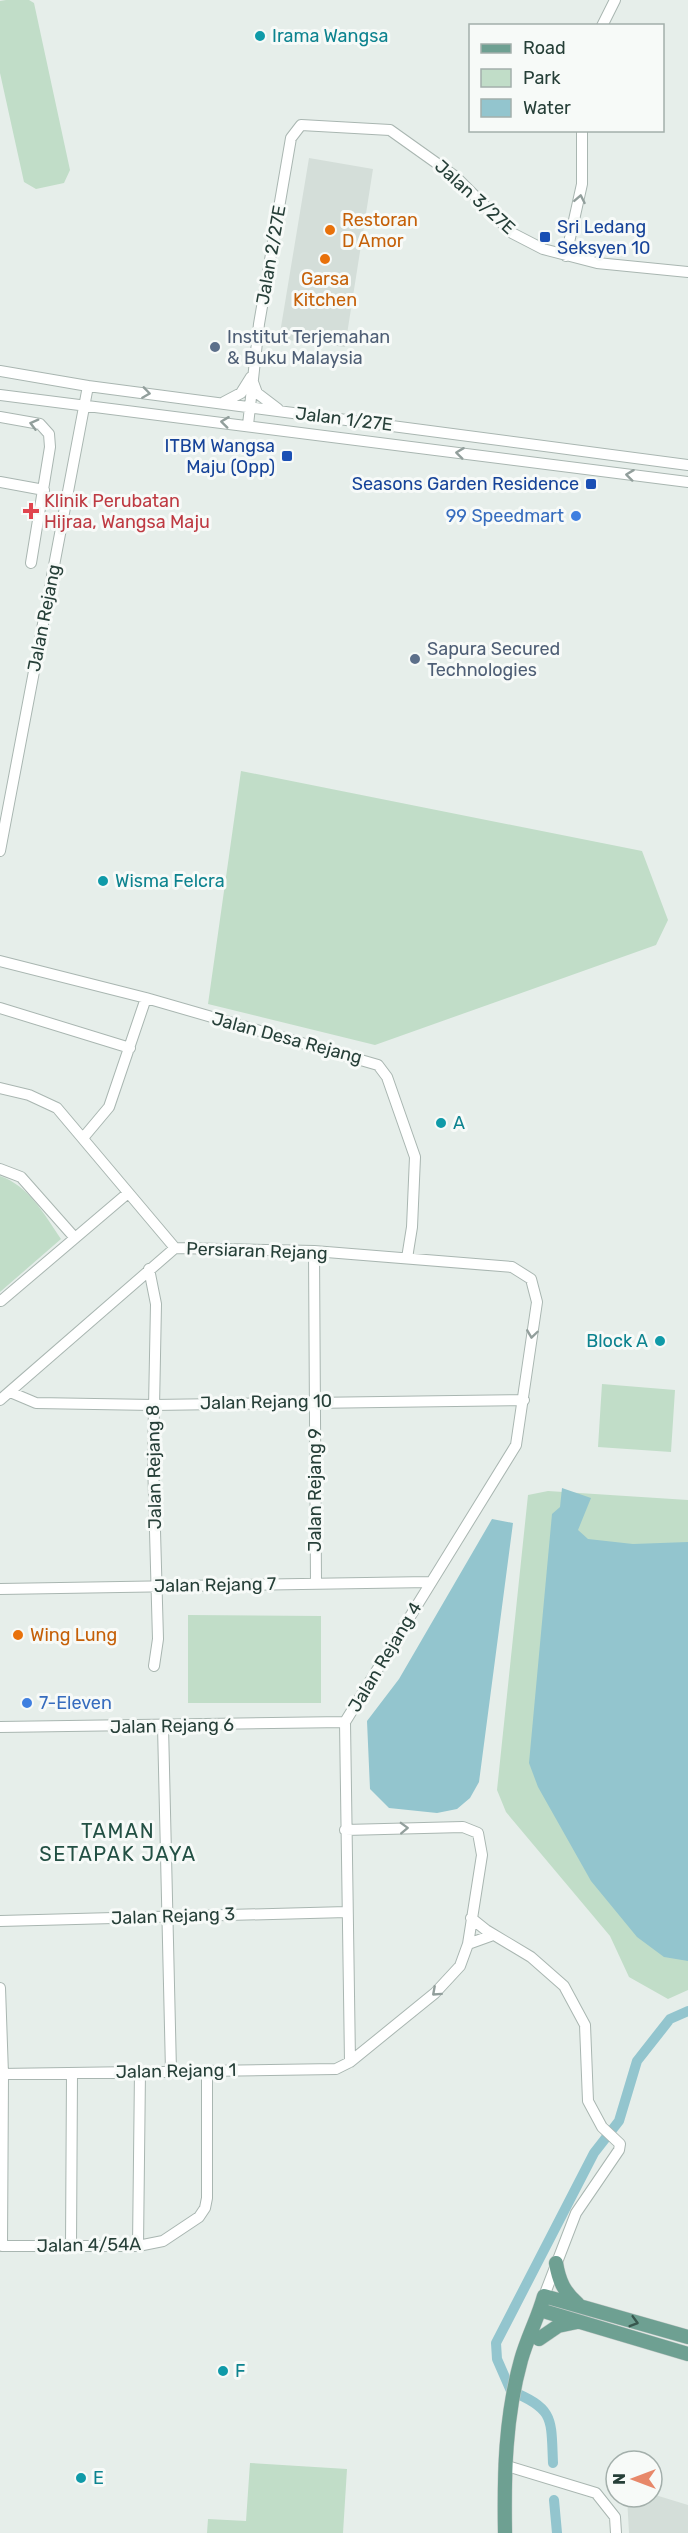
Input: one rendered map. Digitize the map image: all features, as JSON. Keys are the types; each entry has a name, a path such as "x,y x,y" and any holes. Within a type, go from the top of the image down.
{"main road":[{"path":"556,2263 559,2280 568,2296 581,2306"},
{"path":"505,2533 508,2466 516,2402 528,2363 539,2339 548,2294 688,2337"},
{"path":"544,2311 688,2354"},
{"path":"519,2388 521,2361 544,2311"},
{"path":"539,2339 558,2326 579,2321"},
{"path":"508,2466 512,2533"}],"street":[{"path":"603,24 615,0"},
{"name":"Jalan 3/27E","path":"301,125 390,130 427,153 456,177 512,233 543,249 597,263 688,272"},
{"name":"Jalan 2/27E","path":"248,425 252,376 291,138 301,125"},
{"path":"566,256 582,184 582,132"},
{"name":"Jalan 1/27E","path":"0,371 88,386 688,465"},
{"path":"221,403 241,393 252,376"},
{"path":"252,376 257,393 280,411"},
{"name":"Jalan Rejang","path":"0,851 6,788 88,386"},
{"name":"Jalan 1/27E","path":"0,395 688,482"},
{"path":"0,417 39,424 46,428 50,447 31,563"},
{"path":"0,482 44,490"},
{"name":"Jalan Desa Rejang","path":"0,961 146,998 364,1059 378,1065 387,1077 415,1157 412,1227 406,1258"},
{"path":"84,1138 109,1107 146,998"},
{"path":"0,1008 130,1048"},
{"path":"0,1088 29,1095 57,1108 175,1248"},
{"path":"0,1169 21,1177 75,1238"},
{"path":"1,1300 128,1193"},
{"name":"Persiaran Rejang","path":"0,1400 175,1248 314,1251 512,1267 531,1280"},
{"name":"Jalan Rejang 9","path":"314,1251 316,1584"},
{"name":"Jalan Rejang 8","path":"149,1269 156,1304 153,1405 158,1639 153,1666"},
{"name":"Jalan Rejang 4","path":"350,2062 345,1722 513,1452 521,1418 537,1302 531,1280"},
{"name":"Jalan Rejang 10","path":"10,1392 36,1403 153,1405 505,1399"},
{"path":"521,1418 505,1399 524,1395"},
{"name":"Jalan Rejang 7","path":"0,1589 430,1582"},
{"name":"Jalan Rejang 6","path":"0,1727 345,1722"},
{"path":"163,1726 171,2071"},
{"path":"345,1830 463,1827 478,1833 482,1855 468,1944 455,1974 350,2062"},
{"name":"Jalan Rejang 3","path":"0,1921 347,1911"},
{"path":"471,1918 531,1957 564,1986 585,2025 588,2101 602,2127 617,2140 621,2147 576,2213 556,2263 548,2294"},
{"path":"468,1944 494,1935"},
{"path":"0,1988 2,2074"},
{"name":"Jalan Rejang 1","path":"2,2074 336,2069 350,2062"},
{"name":"Jalan 4/54A","path":"2,2074 2,2246 138,2246 163,2241 187,2228 205,2208 207,2071"},
{"path":"138,2246 140,2072"},
{"path":"71,2246 72,2073"},
{"path":"508,2466 596,2493 615,2517 616,2533"}],"shaded area":[{"path":"309,158 373,169 345,347 279,339"},
{"path":"664,2498 688,2505 688,2533 629,2533 628,2509 664,2509"}],"green space":[{"path":"29,0 34,3 70,170 64,183 36,189 24,182 0,73 0,1"},
{"path":"241,771 642,851 668,920 656,945 375,1045 208,1004"},
{"path":"0,1176 28,1194 61,1239 0,1292"},
{"path":"602,1384 675,1390 671,1452 598,1447"},
{"path":"548,1491 688,1500 688,1990 668,1999 629,1977 610,1936 506,1812 497,1790 528,1495"},
{"path":"188,1615 321,1616 321,1703 188,1703"},
{"path":"250,2463 347,2469 343,2533 207,2533 208,2519 246,2521"}],"water":[{"path":"562,1488 591,1498 578,1530 588,1539 633,1544 688,1542 688,1961 664,1957 637,1937 591,1881 538,1787 529,1763 552,1514 560,1507"},
{"path":"492,1519 513,1523 479,1782 470,1798 457,1809 437,1813 389,1808 370,1789 367,1721 399,1679"}],"waterway":[{"path":"553,2463 552,2436 548,2417 536,2404 511,2391 497,2359 496,2343 594,2153 619,2121 637,2061 670,2019 688,2011"},
{"path":"554,2500 557,2533"}],"place":[{"name":"Irama Wangsa","path":"260,36"},
{"name":"Restoran D Amor","path":"330,230"},
{"name":"Sri Ledang Seksyen 10","path":"545,237"},
{"name":"Garsa Kitchen","path":"325,259"},
{"name":"Institut Terjemahan & Buku Malaysia","path":"215,347"},
{"name":"ITBM Wangsa Maju (Opp)","path":"287,456"},
{"name":"Seasons Garden Residence","path":"591,484"},
{"name":"Klinik Perubatan Hijraa, Wangsa Maju","path":"31,511"},
{"name":"99 Speedmart","path":"576,516"},
{"name":"Sapura Secured Technologies","path":"415,659"},
{"name":"Wisma Felcra","path":"103,881"},
{"name":"A","path":"441,1123"},
{"name":"Block A","path":"660,1341"},
{"name":"Wing Lung","path":"18,1635"},
{"name":"7-Eleven","path":"27,1703"},
{"name":"F","path":"223,2371"},
{"name":"E","path":"81,2478"}],"district":[{"name":"TAMAN SETAPAK JAYA","path":"118,1842"}]}
